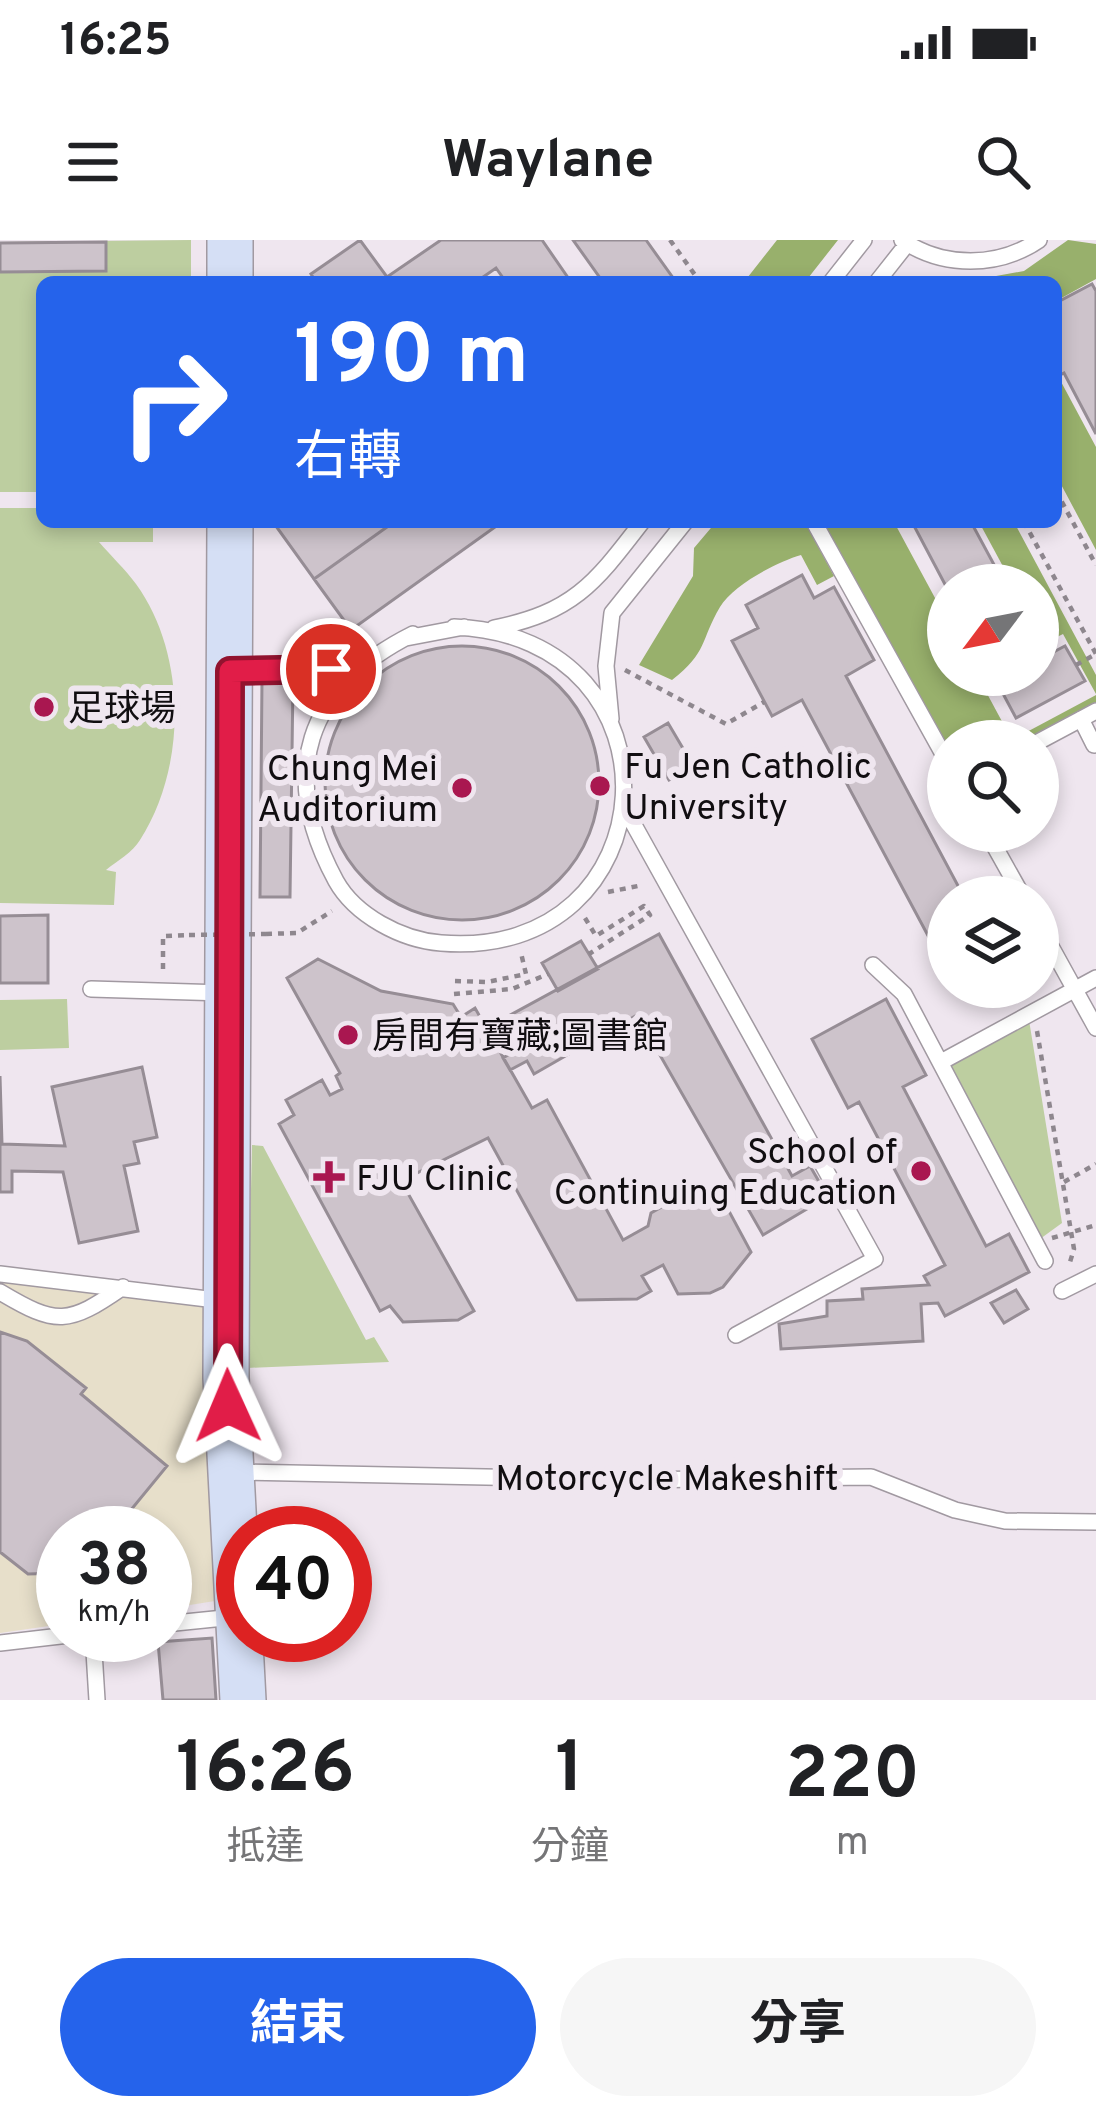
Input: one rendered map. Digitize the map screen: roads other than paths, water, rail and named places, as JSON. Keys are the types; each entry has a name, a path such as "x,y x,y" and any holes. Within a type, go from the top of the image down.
{"street":[{"path":"230,240 230,276"},
{"path":"230,528 226,1378 233,1506"},
{"path":"241,1662 243,1700"}],"lane":[{"path":"836,276 864,240"},
{"path":"881,276 905,242 967,262 997,259 1039,240"},
{"path":"497,628 587,592 637,528"},
{"path":"368,657 336,688 313,727 304,780 316,844 346,908 424,942 478,946 517,936 576,903 609,860 624,807 607,666 613,613 680,528"},
{"path":"817,528 927,725"},
{"path":"587,592 613,613"},
{"path":"230,671 331,669 413,634 454,627 497,628 535,641 581,675 611,722"},
{"path":"1059,731 1089,715 1094,745"},
{"path":"624,807 738,994 875,1259 736,1335"},
{"path":"1059,957 1096,1028"},
{"path":"873,965 904,994 1046,1261"},
{"path":"941,1062 1096,978"},
{"path":"91,989 227,993"},
{"path":"0,1274 227,1301"},
{"path":"1062,1291 1096,1274"},
{"path":"0,1292 41,1316 68,1320 123,1286"},
{"name":"Motorcycle Makeshift","path":"231,1472 630,1480 871,1477 955,1510 1005,1521 1096,1522"},
{"path":"0,1643 36,1639"},
{"path":"95,1662 98,1700"}],"place":[{"name":"足球場","path":"44,707"},
{"name":"Fu Jen Catholic University","path":"600,786"},
{"name":"Chung Mei Auditorium","path":"462,788"},
{"name":"房間有寶藏;圖書館","path":"348,1035"},
{"name":"School of Continuing Education","path":"921,1171"},
{"name":"FJU Clinic","path":"329,1177"}]}
